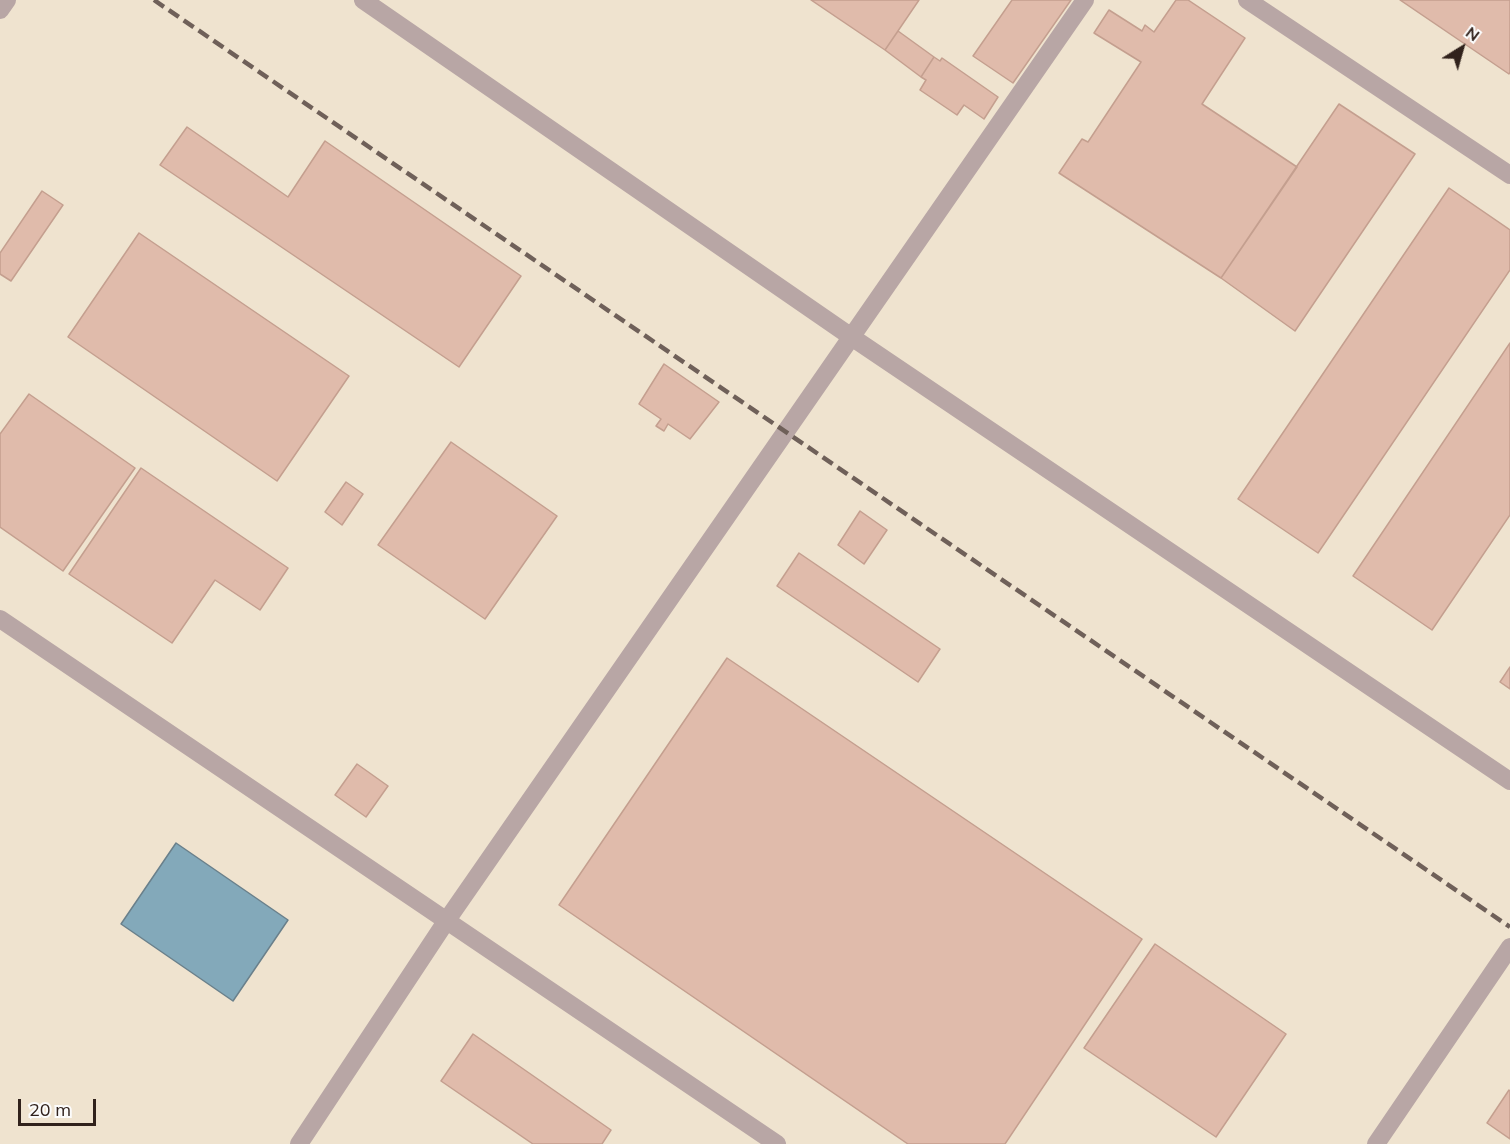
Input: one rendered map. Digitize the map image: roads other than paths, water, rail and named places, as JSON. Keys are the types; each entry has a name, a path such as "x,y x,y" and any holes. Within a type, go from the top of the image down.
{"lane":[{"path":"0,10 7,0"},
{"path":"363,0 853,338 1510,781"},
{"path":"299,1144 447,920 1086,0"},
{"path":"1247,0 1510,175"},
{"path":"0,619 777,1144"},
{"path":"1376,1144 1510,947"}],"water":[{"path":"176,843 288,920 233,1001 121,924"}],"railway":[{"path":"154,0 1510,927"}]}
